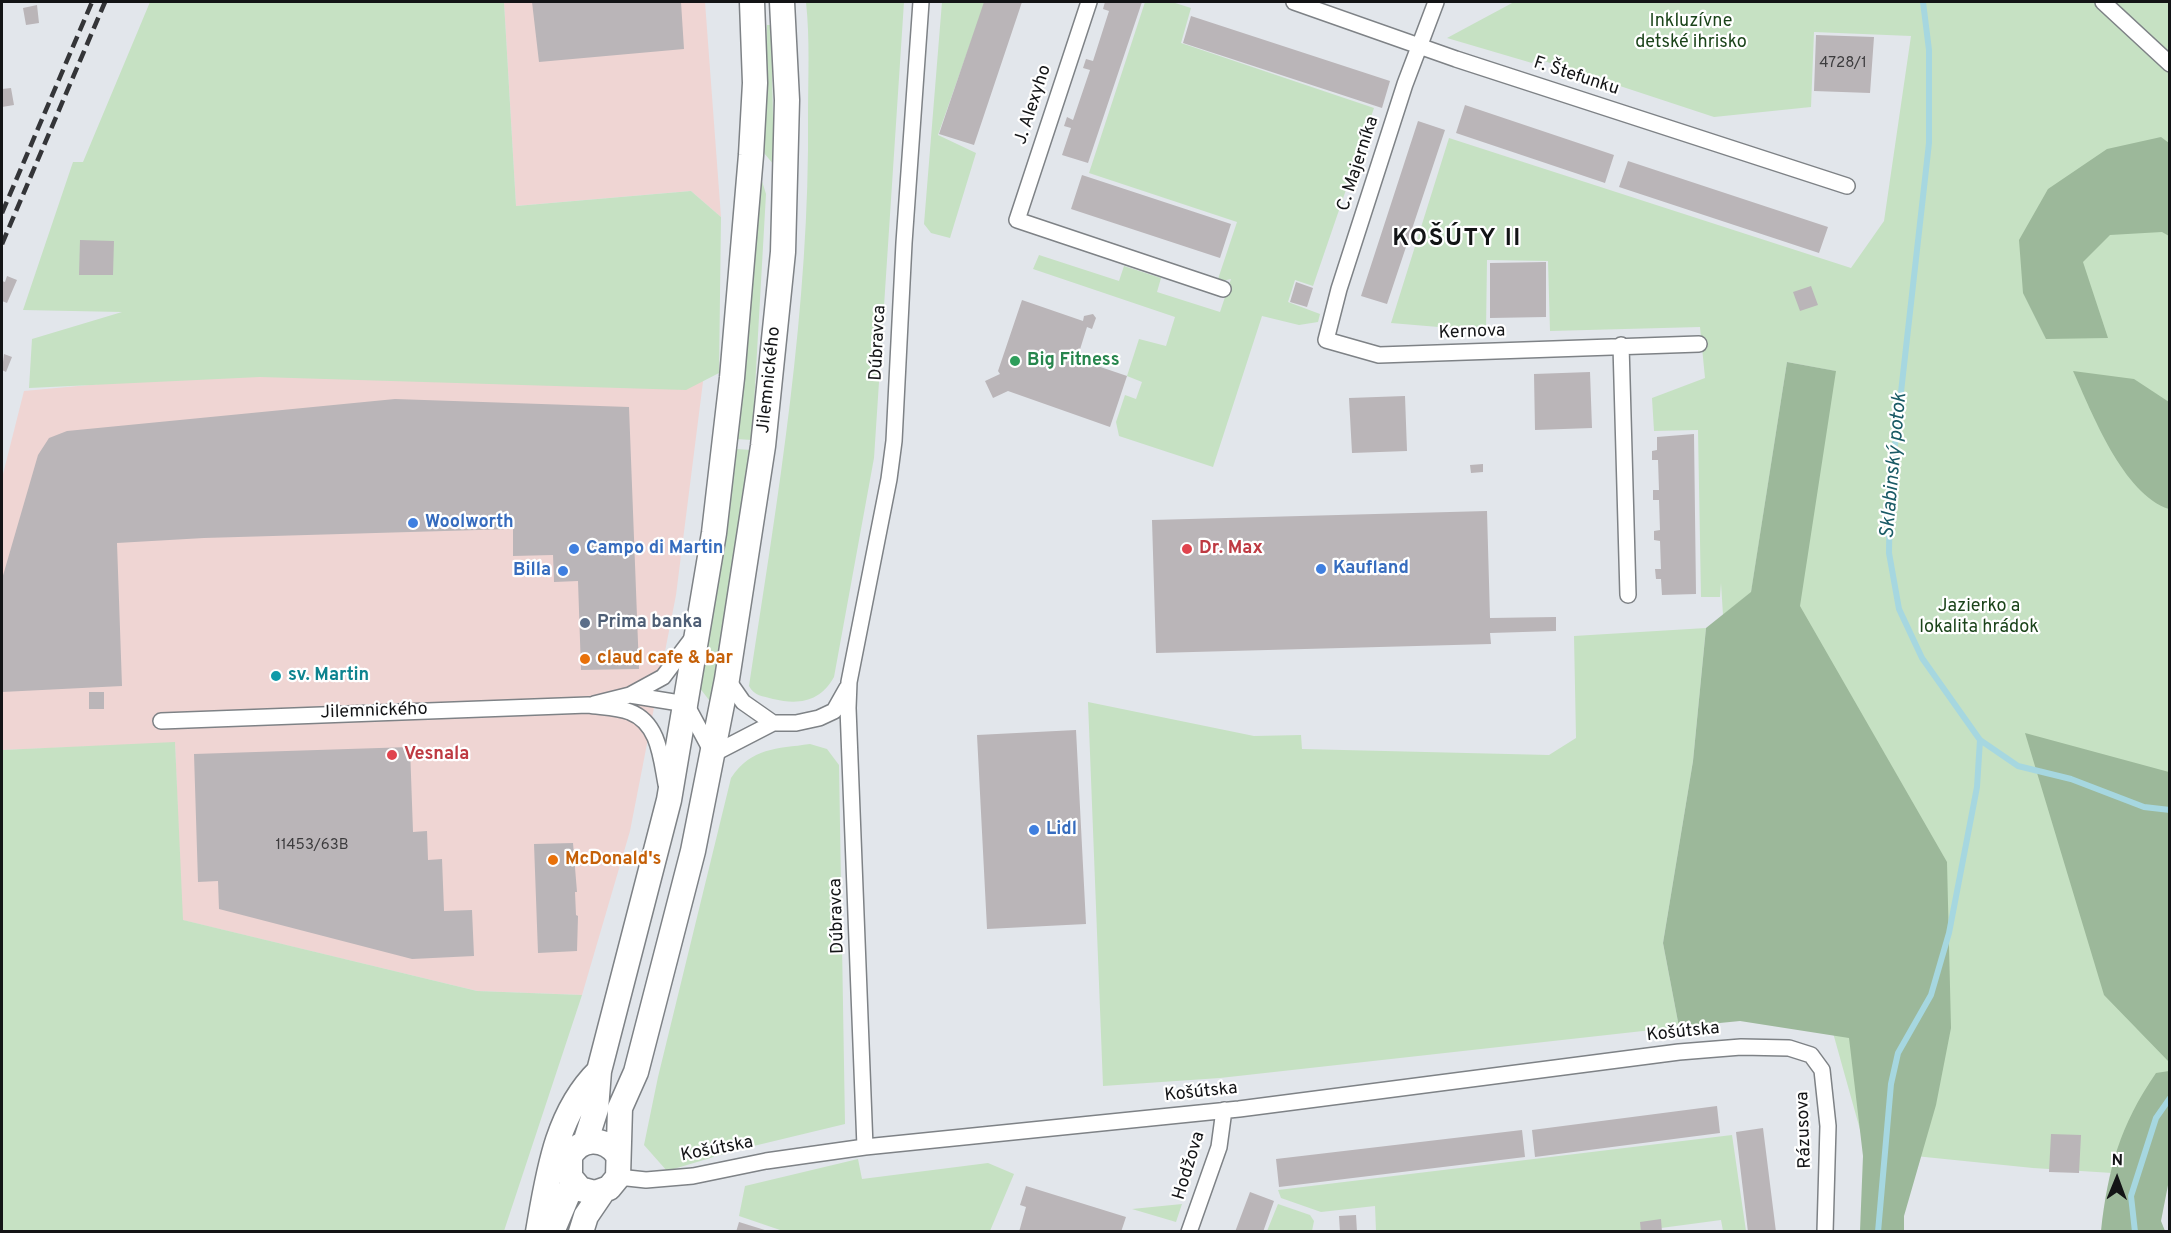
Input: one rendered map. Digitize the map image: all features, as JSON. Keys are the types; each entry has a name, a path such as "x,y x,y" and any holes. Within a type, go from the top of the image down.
{"main road":[{"name":"Jilemnického","path":"552,1232 573,1182 568,1162 572,1152 585,1143 596,1109 599,1071 669,800 699,629 730,403 746,230 755,83 752,2"},
{"name":"Jilemnického","path":"613,1174 620,1108 636,1072 693,851 713,754 727,679 763,446 783,252 787,100 782,2"},
{"name":"Jilemnického","path":"538,1232 552,1151 583,1087 599,1071"},
{"path":"581,1232 586,1216 613,1174 612,1148 599,1141 585,1143"},
{"path":"573,1182 585,1191 613,1174"}],"street":[{"name":"Dúbravca","path":"865,1147 848,708 849,682 889,478 894,441 904,243 921,2"},
{"name":"J. Alexyho","path":"1089,2 1017,220 1223,289"},
{"name":"F. Štefunku","path":"1294,2 1420,46 1847,186"},
{"name":"C. Majerníka","path":"1326,340 1343,278 1436,2"},
{"path":"2103,2 2169,64"},
{"name":"Kernova","path":"1326,340 1379,355 1700,344"},
{"path":"1622,345 1628,595"},
{"name":"Jilemnického","path":"588,705 630,694 663,677 699,629"},
{"path":"727,679 743,702 773,723"},
{"name":"Dúbravca","path":"713,754 773,723 796,723 819,718 834,711 843,698 849,682"},
{"name":"Jilemnického","path":"630,694 686,705"},
{"name":"Jilemnického","path":"161,721 588,705 630,711 643,720 659,743 669,800"},
{"path":"686,705 713,754"},
{"name":"Košútska","path":"613,1174 646,1180 693,1176 766,1161 865,1147 1224,1110 1679,1052 1741,1047 1789,1048"},
{"name":"Rázusova","path":"1789,1048 1811,1055 1822,1070 1828,1126 1825,1232"},
{"name":"Hodžova","path":"1189,1232 1220,1147 1224,1110"}],"shaded area":[{"path":"504,2 705,2 721,217 691,191 516,206"},
{"name":"Campo di Martin","path":"478,349 705,366 676,595 630,831 582,995 477,991 182,920 175,743 2,750 2,478 24,391"}],"green space":[{"path":"150,2 504,2 516,206 691,191 721,217 719,373 686,390 260,377 29,388 32,339 122,312 23,310 73,162 83,162"},
{"path":"806,2 904,2 874,458 834,677 815,697 792,702 759,695 749,686 781,473 804,259 807,187 808,30"},
{"path":"942,2 985,2 938,135 976,153 950,238 931,233 924,224"},
{"path":"1145,2 1172,2 1191,8 1181,43 1374,108 1313,286 1295,280 1288,302 1320,314 1318,322 1299,325 1262,316 1213,467 1119,436 1116,422 1125,395 1136,399 1142,382 1127,376 1139,339 1166,346 1175,317 1033,269 1039,255 1119,281 1124,266 1161,278 1157,292 1220,312 1231,279 1217,282 1237,222 1089,173"},
{"name":"Jazierko a lokalita hrádok","path":"1514,2 2169,2 2169,1168 2160,1176 2033,1168 1866,1151 1811,954 1786,602 1835,371 1787,362 1751,593 1723,615 1721,583 1720,597 1701,597 1698,430 1654,431 1652,398 1705,378 1700,327 1550,331 1548,261 1487,260 1486,331 1391,323 1449,138 1851,268 1884,221 1911,36 1814,32 1811,107 1714,117 1535,58 1532,63 1447,38"},
{"path":"767,25 771,25 774,165 764,153"},
{"path":"2161,137 2169,143 2169,236 2162,232 2110,235 2083,262 2108,338 2046,339 2023,293 2019,240 2048,189 2107,149"},
{"path":"761,178 766,194 752,440 736,439"},
{"path":"1787,362 1836,371 1800,606 1947,862 1951,1028 1936,1105 1904,1216 1904,1231 1860,1231 1863,1156 1849,1038 1740,1021 1679,1027 1663,943 1693,761 1706,628 1751,592"},
{"path":"2073,371 2134,379 2169,402 2169,509 2152,500 2123,470 2100,429"},
{"path":"736,449 751,450 711,700 709,700 699,687"},
{"path":"1706,628 1693,761 1663,943 1679,1027 1220,1078 1103,1086 1088,702 1254,736 1301,735 1302,749 1549,755 1576,738 1574,636"},
{"path":"2025,733 2169,772 2169,1062 2104,995"},
{"path":"175,742 183,920 477,991 582,995 504,1231 2,1231 2,750"},
{"path":"810,744 827,749 839,765 845,1124 737,1150 667,1171 644,1145 658,1077 731,778 747,760 756,755 766,751"},
{"path":"2169,1071 2169,1180 2161,1221 2165,1231 2101,1231 2107,1187 2125,1129 2156,1073"},
{"path":"1732,1135 1746,1231 1723,1231 1721,1220 1631,1232 1376,1231 1375,1206 1321,1212 1281,1198 1278,1190"},
{"path":"858,1159 862,1179 988,1163 1014,1174 990,1231 783,1231 739,1216 745,1186"},
{"path":"1182,1204 1176,1222 1132,1209"},
{"path":"1278,1204 1310,1215 1314,1221 1312,1231 1267,1231"}],"building":[{"path":"532,2 681,2 684,49 539,62"},
{"path":"984,2 1022,2 974,145 939,134"},
{"path":"1105,2 1142,2 1088,163 1062,155 1071,128 1064,126 1067,117 1073,120 1090,70 1083,68 1086,59 1093,61 1109,11 1103,9"},
{"path":"37,5 39,23 26,25 23,8"},
{"path":"1191,16 1390,81 1382,108 1183,43"},
{"path":"1816,35 1874,37 1870,93 1814,91"},
{"path":"11,88 14,105 2,107 2,89"},
{"path":"1465,105 1614,155 1605,183 1456,133"},
{"path":"1418,121 1445,130 1387,304 1361,296"},
{"path":"1628,161 1828,227 1819,253 1619,187"},
{"path":"1082,175 1231,224 1220,258 1071,209"},
{"path":"80,240 114,241 113,275 79,275"},
{"path":"1546,262 1546,317 1490,318 1490,263"},
{"path":"7,276 17,280 7,303 2,301 2,281 5,282"},
{"path":"1296,282 1313,288 1307,307 1290,302"},
{"path":"1811,286 1818,305 1800,311 1793,292"},
{"path":"1022,300 1083,321 1084,316 1093,314 1096,318 1092,329 1087,327 1077,359 1127,376 1110,427 1008,391 993,398 985,381 1000,374 998,371"},
{"path":"4,354 12,357 6,372 2,370"},
{"path":"1590,372 1592,428 1535,430 1534,374"},
{"path":"1405,396 1407,451 1352,453 1349,398"},
{"name":"Campo di Martin","path":"395,399 629,407 639,669 581,670 578,581 554,582 553,555 513,556 513,529 204,538 117,543 122,686 2,692 2,579 38,455 49,438 67,431"},
{"path":"1694,434 1696,594 1662,595 1661,579 1656,579 1655,569 1661,569 1660,541 1654,540 1654,531 1660,530 1659,500 1653,500 1653,490 1659,490 1658,460 1652,460 1652,451 1657,450 1657,437"},
{"path":"1483,464 1483,472 1471,473 1470,465"},
{"name":"Kaufland","path":"1487,511 1490,618 1556,617 1556,631 1490,633 1491,644 1156,653 1152,520"},
{"path":"89,692 104,692 104,709 89,709"},
{"path":"1076,730 1086,924 987,929 977,735"},
{"path":"410,747 413,832 427,831 428,860 442,859 444,911 472,910 474,956 412,959 219,909 218,881 198,882 194,754"},
{"path":"573,843 577,892 575,892 576,915 578,916 577,951 538,953 534,844"},
{"path":"1717,1106 1720,1133 1535,1157 1532,1130"},
{"path":"1763,1128 1776,1232 1748,1232 1736,1132"},
{"path":"1522,1130 1525,1157 1279,1187 1276,1159"},
{"path":"2051,1134 2081,1135 2079,1173 2049,1172"},
{"path":"1026,1186 1126,1217 1121,1232 1019,1232 1026,1207 1020,1205"},
{"path":"1250,1192 1274,1201 1263,1232 1235,1232"},
{"path":"1356,1215 1357,1232 1340,1232 1339,1216"},
{"path":"1661,1219 1662,1232 1641,1232 1640,1222"},
{"path":"739,1222 768,1231 768,1232 736,1232"}],"waterway":[{"name":"Sklabinský potok","path":"1923,2 1929,50 1929,143 1890,490 1889,553 1899,609 1922,658 1980,740 2018,766 2071,779 2144,807 2170,810"},
{"path":"1878,1232 1891,1084 1898,1053 1931,995 1949,933 1977,787 1980,740"},
{"name":"Sklabinský potok","path":"2135,1232 2131,1196 2156,1118 2170,1098"}],"railway":[{"path":"2,213 92,2"},
{"path":"2,244 105,2"}],"place":[{"name":"Big Fitness","path":"1015,361"},
{"name":"Woolworth","path":"413,523"},
{"name":"Campo di Martin","path":"574,549"},
{"name":"Dr. Max","path":"1187,549"},
{"name":"Kaufland","path":"1321,569"},
{"name":"Billa","path":"563,571"},
{"name":"Prima banka","path":"585,623"},
{"name":"claud cafe & bar","path":"585,659"},
{"name":"sv. Martin","path":"276,676"},
{"name":"Vesnala","path":"392,755"},
{"name":"Lidl","path":"1034,830"},
{"name":"McDonald's","path":"553,860"}],"district":[{"name":"KOŠÚTY II","path":"1457,240"}],"park label":[{"name":"Inkluzívne detské ihrisko","path":"1691,32"}]}
